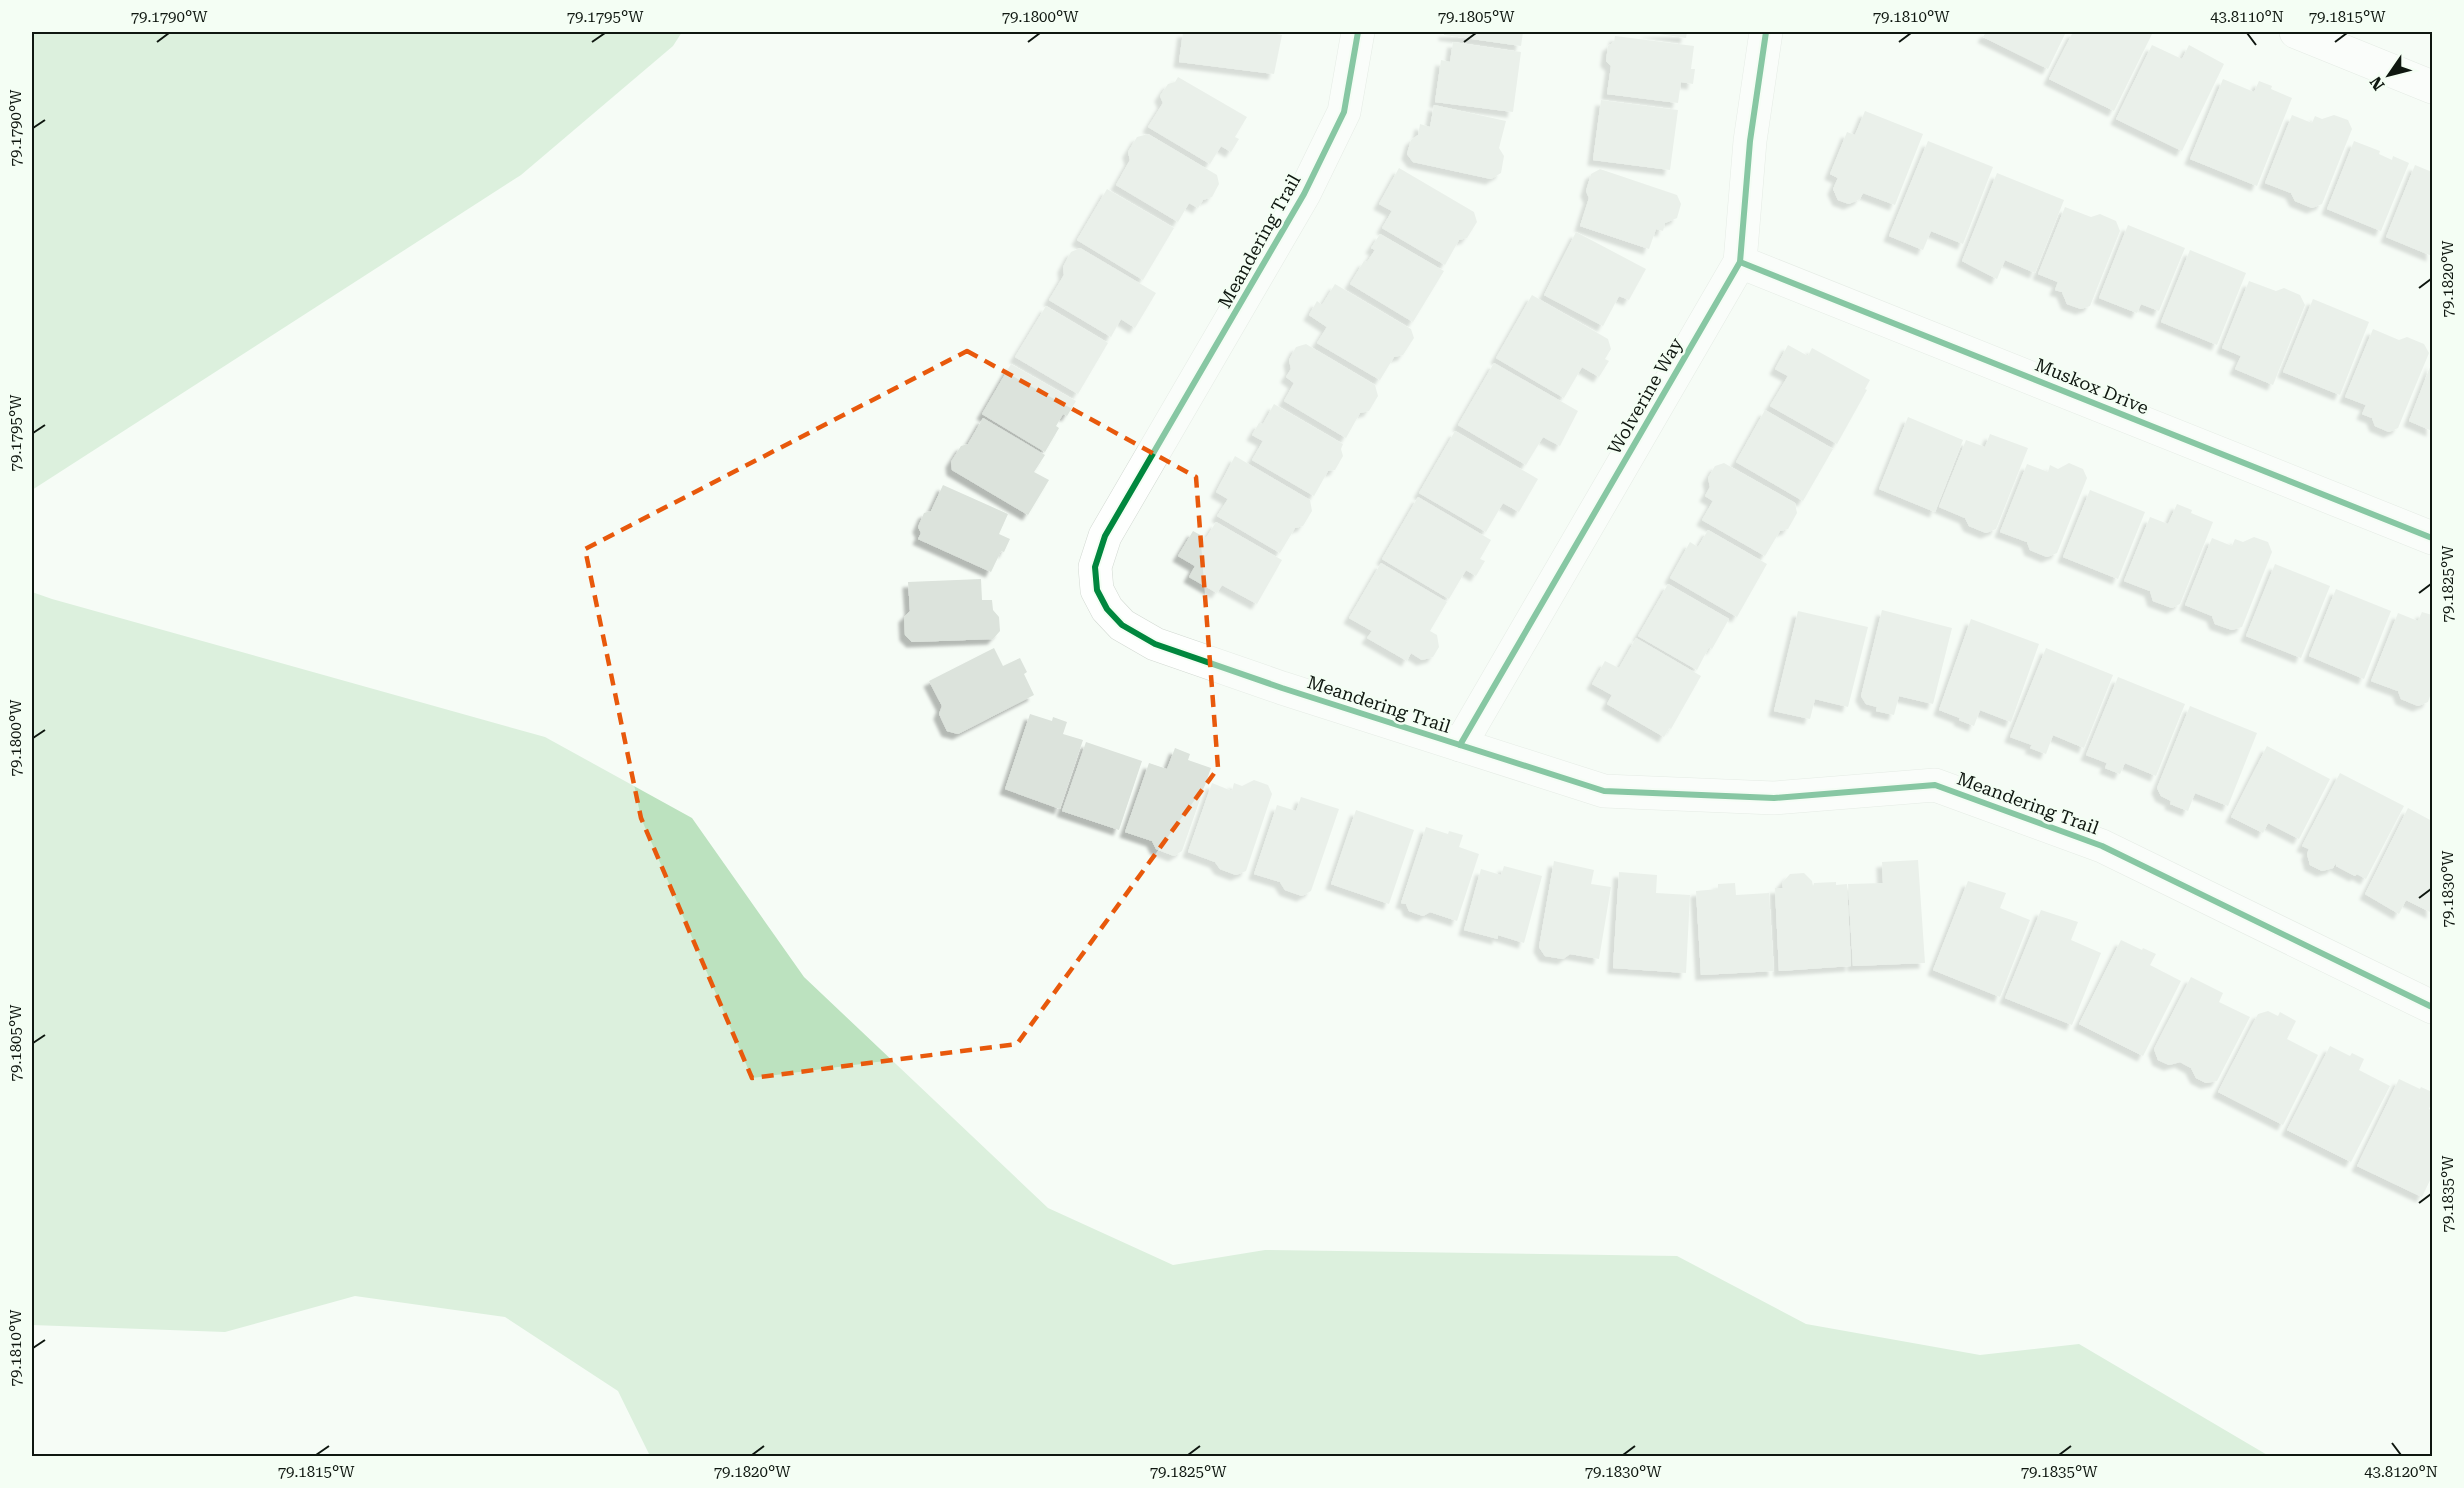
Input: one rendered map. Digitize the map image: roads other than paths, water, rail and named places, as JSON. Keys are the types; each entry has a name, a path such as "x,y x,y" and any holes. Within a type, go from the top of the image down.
{"street":[{"name":"Meandering Trail","path":"1358,32 1344,112 1304,194 1105,536 1095,567 1097,590 1107,609 1122,625 1155,644 1604,791 1774,798 1935,785 2102,846 2433,1007"},
{"name":"Wolverine Way","path":"1460,745 1740,262 1750,141 1766,32"},
{"path":"2296,32 2433,87"},
{"name":"Muskox Drive","path":"1740,262 2433,538"}]}
